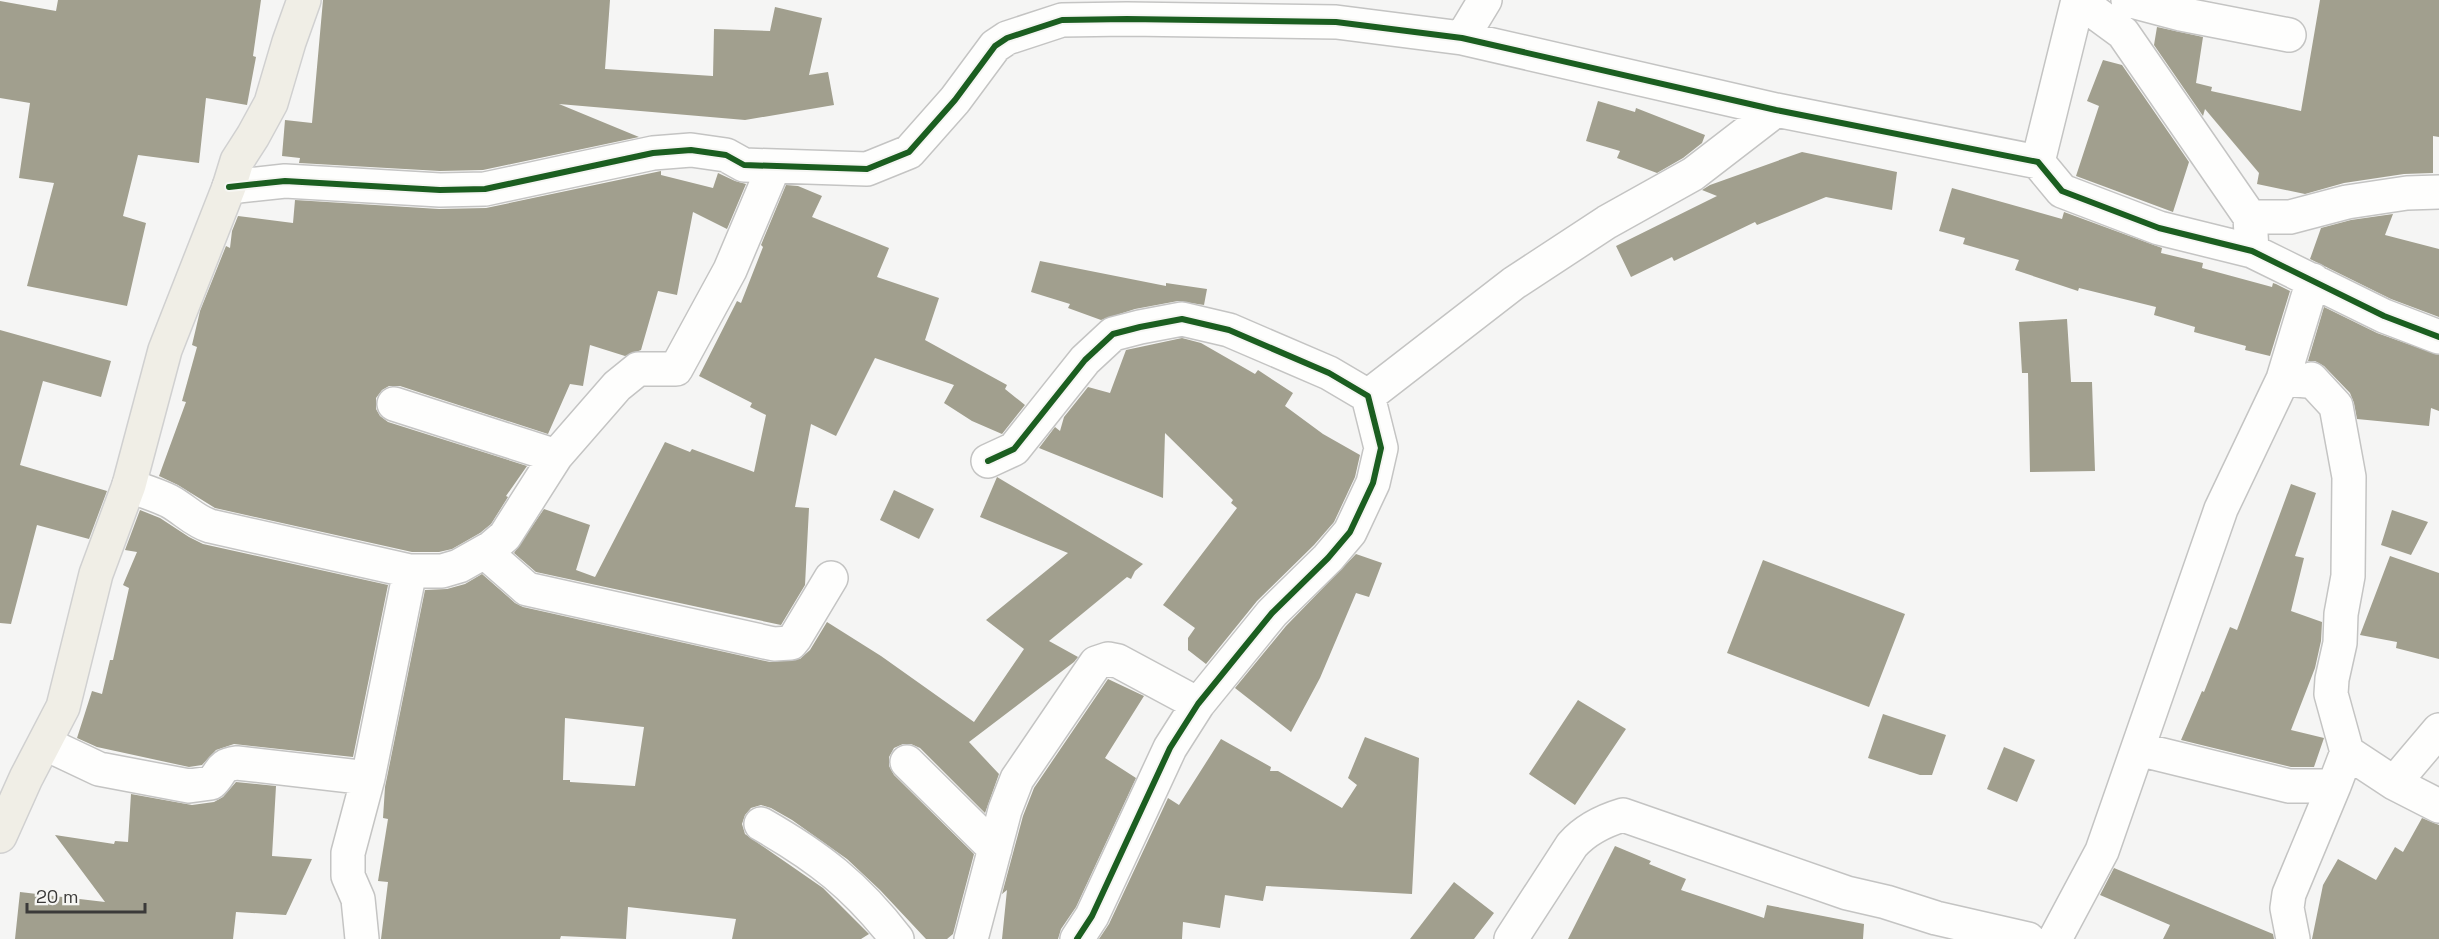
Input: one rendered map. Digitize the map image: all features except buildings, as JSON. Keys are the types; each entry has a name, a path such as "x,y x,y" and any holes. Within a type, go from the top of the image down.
{"main road":[{"path":"0,836 26,778 46,744 63,707 96,574 129,485 165,350 237,161 254,136 271,103 304,0"}],"street":[{"path":"1462,38 1485,0"},
{"path":"2038,162 2079,0 2123,33 2250,217 2252,251"},
{"path":"2128,0 2181,14 2289,35"},
{"path":"229,187 285,181 429,190 485,189 653,153 684,150 726,155 744,165 867,168 909,152 955,100 995,46 1007,38 1062,20 1336,22 1462,38 1776,110 2038,162 2062,191 2159,228 2252,251 2384,316 2439,337"},
{"path":"1368,396 1514,283 1607,222 1693,174 1776,110"},
{"path":"129,485 169,501 200,522 410,572 442,571 459,566 484,552 505,536 556,456 617,386 638,369 676,369 730,270 774,166"},
{"path":"2250,217 2290,218 2347,202 2407,193 2439,192"},
{"path":"2055,939 2102,851 2221,509 2283,379 2313,280"},
{"path":"988,461 1014,449 1085,360 1113,334 1182,319 1229,330 1329,373 1368,396 1381,448 1373,483 1350,532 1328,558 1272,613 1198,704 1170,748 1092,916 1077,939"},
{"path":"2283,379 2311,380 2336,406 2349,477 2348,576 2331,694 2347,752 2289,894 2287,908 2293,939"},
{"path":"394,404 556,456"},
{"path":"484,552 527,589 774,644 791,643 831,578"},
{"path":"362,939 358,899 348,876 348,853 368,778 410,572"},
{"path":"971,939 1005,810 1017,779 1096,663 1108,659 1118,661 1198,704"},
{"path":"2394,783 2439,730"},
{"path":"46,744 99,769 189,786 211,783 220,770 228,764 368,778"},
{"path":"2138,749 2289,786 2334,786"},
{"path":"2347,752 2394,783 2439,806"},
{"path":"907,762 995,849"},
{"path":"1511,939 1582,834 1600,822 1623,815 1847,893 1886,902 1930,929 2028,939"},
{"path":"761,824 799,846 839,876 872,906 897,939"}],"cycle path":[{"path":"229,187 285,181 440,190 485,189 653,153 691,150 726,155 744,165 867,169 909,152 955,100 995,46 1007,38 1062,20 1336,22 1462,38 1776,110 2038,162 2062,191 2159,228 2252,251 2384,316 2439,337"},
{"path":"988,461 1014,449 1085,360 1113,334 1182,319 1229,330 1329,373 1368,396 1381,448 1373,483 1350,532 1328,558 1272,613 1198,704 1170,748 1092,916 1077,939"}]}
